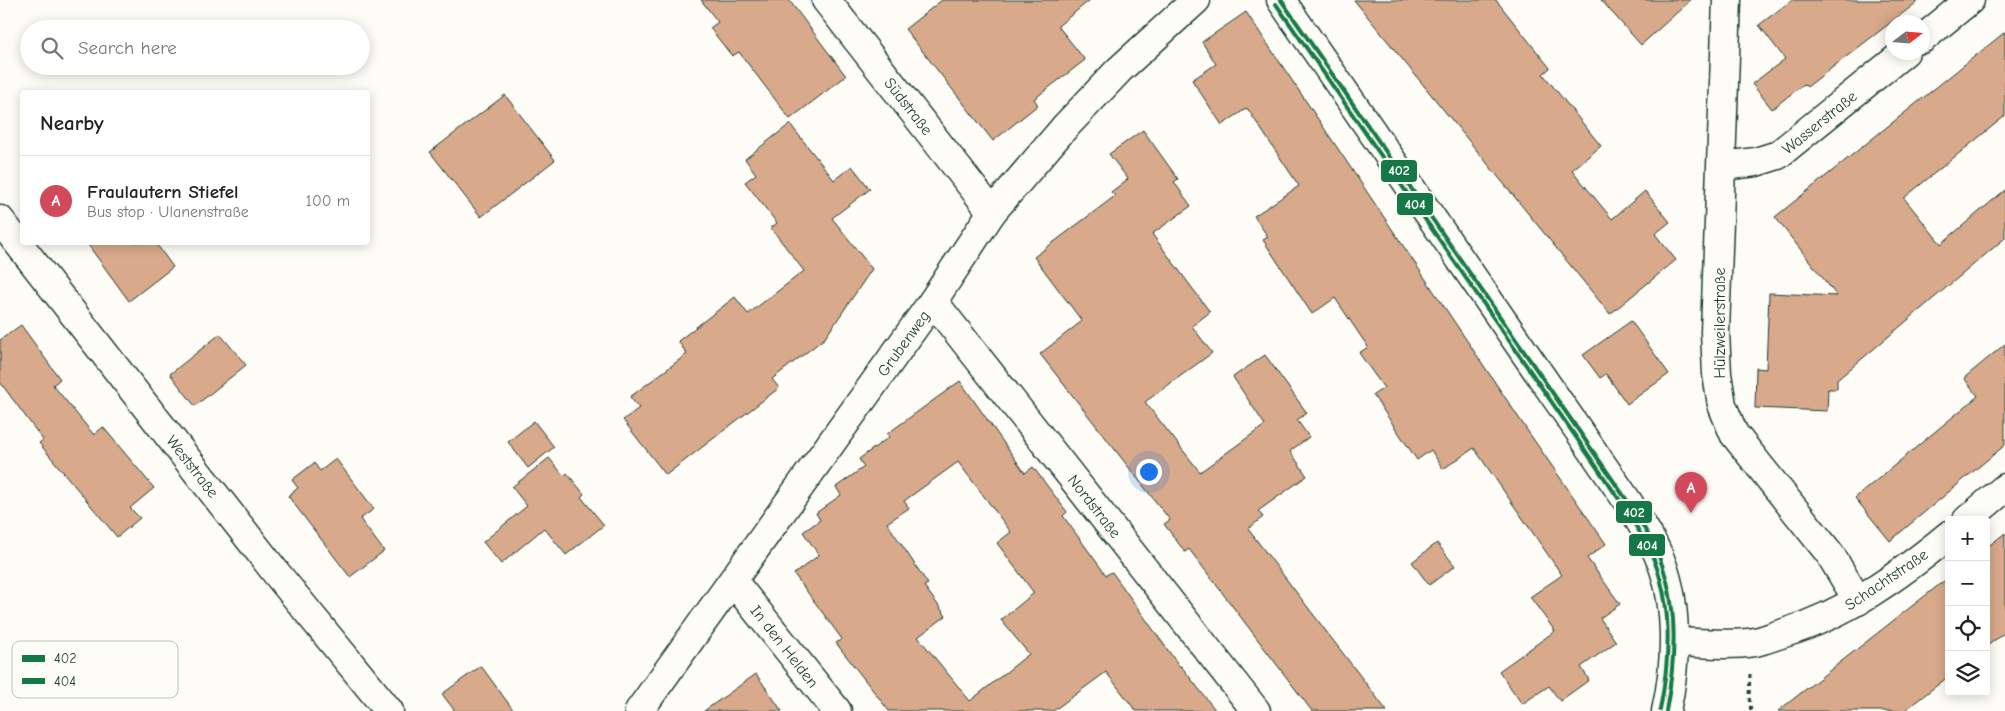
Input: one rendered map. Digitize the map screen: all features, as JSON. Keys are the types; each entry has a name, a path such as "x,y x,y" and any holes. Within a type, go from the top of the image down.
{"street":[{"name":"Südstraße","path":"826,0 992,212"},
{"name":"Grubenweg","path":"638,711 933,301 992,212 1064,128 1119,70 1196,0"},
{"path":"1282,0 1628,502 1658,553 1671,596 1675,642 1666,711"},
{"name":"Hülzweilerstraße","path":"1727,0 1715,332 1717,374 1722,405 1734,434 1830,554 1858,601"},
{"path":"1930,32 1970,0"},
{"name":"Wasserstraße","path":"1722,166 1756,162 1778,155 1895,60"},
{"name":"Weststraße","path":"0,220 277,574 389,711"},
{"name":"Nordstraße","path":"933,301 1256,711"},
{"path":"1972,516 2005,488"},
{"name":"Schachtstraße","path":"1675,642 1718,644 1755,642 1804,627 1858,601 1910,567 1945,538"},
{"name":"In den Helden","path":"733,581 837,711"}],"building":[{"path":"701,0 789,0 846,76 790,119 739,52 732,56 710,28 718,22"},
{"path":"942,0 1090,0 1058,26 1085,60 1034,99 1038,105 993,141 905,29"},
{"path":"1354,0 1496,0 1550,68 1543,74 1601,146 1572,170 1612,219 1645,191 1670,222 1655,234 1676,260 1610,314"},
{"path":"1601,0 1691,0 1641,45"},
{"path":"1792,0 1920,0 1901,15 1885,15 1885,27 1807,87 1804,84 1772,109 1752,84 1785,59 1759,25"},
{"path":"1246,12 1527,430 1606,544 1587,558 1620,604 1600,618 1616,642 1581,667 1589,680 1560,701 1549,686 1522,704 1499,671 1555,631 1530,597 1562,575 1474,448 1443,469 1431,450 1417,460 1373,395 1384,388 1359,353 1368,347 1335,298 1312,314 1263,240 1268,237 1254,216 1299,186 1247,108 1222,125 1192,80 1216,64 1202,42"},
{"path":"2005,32 2005,116 1904,198 1941,244 2005,190 2005,238 1837,380 1837,389 1828,389 1827,411 1755,408 1756,368 1766,369 1769,293 1837,296 1775,217"},
{"path":"505,95 555,160 481,217 430,152"},
{"path":"790,124 834,180 852,166 870,189 832,218 872,269 825,338 772,379 779,388 666,475 623,420 639,408 630,397 687,354 678,341 735,297 748,314 804,271 771,228 777,223 745,182 756,174 745,159"},
{"path":"1143,130 1178,179 1174,182 1191,206 1152,234 1210,312 1192,326 1212,353 1145,402 1200,472 1265,425 1233,377 1265,355 1307,413 1297,420 1309,437 1290,451 1307,476 1258,511 1263,517 1248,529 1387,711 1312,711 1189,549 1185,552 1164,524 1170,520 1040,354 1082,321 1034,257 1115,196 1111,192 1128,179 1109,154"},
{"path":"88,245 157,245 173,267 129,301"},
{"path":"1631,321 1669,374 1627,404 1606,374 1600,378 1583,355"},
{"path":"21,325 60,379 53,385 94,435 103,427 154,488 130,508 140,518 117,537 39,443 43,440 0,382 0,340"},
{"path":"220,334 246,365 195,406 170,374"},
{"path":"2005,344 2005,445 1890,541 1855,498 1978,396 1964,378"},
{"path":"960,381 1025,473 1033,467 1067,512 1063,516 1106,575 1112,572 1180,667 1216,711 1136,711 1106,672 1053,711 889,711 836,643 842,639 794,574 819,555 803,532 820,520 816,513 841,495 836,487 864,467 859,459 889,437 887,434","holes":["958,462 1011,532 997,543 1034,593 1001,620 1029,654 970,701 918,637 946,616 924,586 928,584 887,523 909,508 904,501"]},
{"path":"534,421 554,447 528,468 508,442"},
{"path":"549,458 564,476 567,473 584,494 581,497 604,525 566,555 544,528 501,564 483,542 527,506 512,487"},
{"path":"336,459 374,509 360,519 384,551 350,577 288,496 298,488 292,480 314,463 320,471"},
{"path":"2005,533 2005,632 1990,644 1990,561 1990,545"},
{"path":"1437,543 1455,566 1429,585 1412,562"},
{"path":"1945,580 1945,679 1904,711 1778,711"},
{"path":"481,666 514,711 455,711 442,694"},
{"path":"756,674 782,711 704,711"}],"transit line":[{"name":"402","path":"1281,0 1643,526 1657,552 1664,571 1672,610 1674,630 1672,671 1666,711"},
{"name":"404","path":"1276,4 1623,505 1646,542 1659,574 1664,593 1668,631 1666,671 1660,710"}],"place":[{"name":"Fraulautern Stiefel","path":"1691,513"}]}
